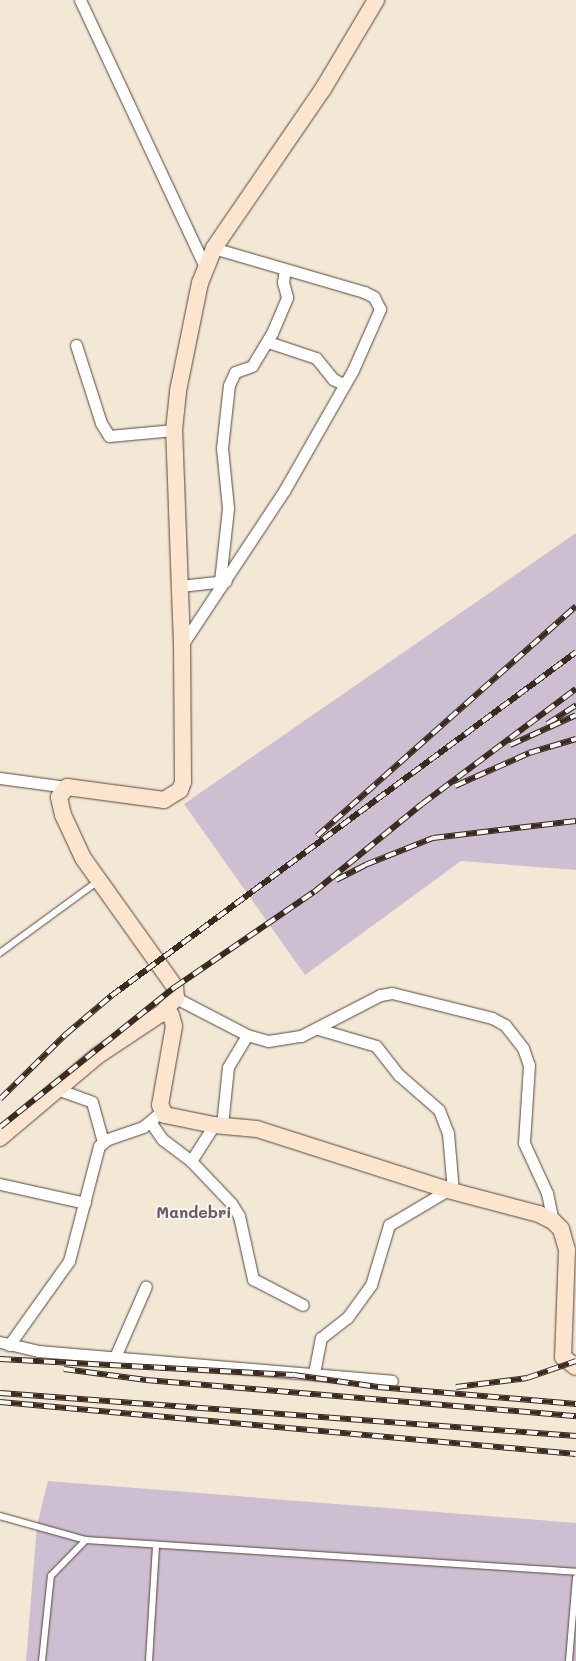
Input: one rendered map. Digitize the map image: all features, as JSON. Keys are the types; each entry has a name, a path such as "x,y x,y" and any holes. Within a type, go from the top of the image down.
{"street":[{"path":"80,0 205,267"},
{"path":"0,778 155,800 164,800 180,790 185,774 174,430 178,391 205,267 214,248 323,89 376,0"},
{"path":"182,645 284,491 345,385 375,327 380,309 379,302 364,292 214,248"},
{"path":"223,581 228,508 222,448 229,385 235,372 252,366 256,355 268,342 287,297 282,282 285,270"},
{"path":"268,342 316,358 333,379 345,385"},
{"path":"76,345 101,423 109,436 174,430"},
{"path":"180,586 223,581"},
{"path":"0,1138 57,1089 126,1035 162,1013 176,998 175,987 97,882 63,815 59,797 66,787"},
{"path":"176,998 259,1040 285,1040 318,1030 380,995 392,993 492,1018 505,1024 523,1048 529,1065 525,1152 547,1193 552,1220"},
{"path":"162,1013 171,1016 174,1026 156,1117 162,1139 191,1161 232,1203 239,1216 253,1279 303,1305"},
{"path":"318,1030 376,1046 399,1075 440,1110 448,1132 451,1191"},
{"path":"191,1161 218,1125 226,1072 247,1035"},
{"path":"57,1089 92,1102 103,1142"},
{"path":"392,1381 38,1351 4,1343 68,1261 99,1146 103,1142 156,1117 171,1117 257,1129 451,1191 539,1214 552,1220 561,1229 567,1250 563,1357 576,1367"},
{"path":"0,1184 85,1203"},
{"path":"314,1373 321,1338 347,1318 371,1285 389,1225 451,1191"},
{"path":"115,1357 146,1286"}],"lane":[{"path":"0,953 97,882"},
{"path":"0,1516 86,1540 576,1572"},
{"path":"42,1661 51,1576 86,1540"},
{"path":"149,1661 156,1545"},
{"path":"569,1661 576,1578"}],"shaded area":[{"path":"576,533 576,870 461,861 305,975 184,804"},
{"path":"48,1481 576,1523 576,1661 26,1661 37,1525"}],"railway":[{"path":"317,836 576,606"},
{"path":"0,1099 66,1034 111,996 576,652"},
{"path":"0,1127 175,987 314,892 422,804 576,689"},
{"path":"547,724 576,705"},
{"path":"510,745 576,715"},
{"path":"455,786 529,753 576,739"},
{"path":"336,880 365,865 433,838 576,821"},
{"path":"0,1359 294,1375 378,1387 576,1404"},
{"path":"456,1387 527,1378 576,1361"},
{"path":"64,1369 146,1380 576,1416"},
{"path":"0,1393 576,1436"},
{"path":"0,1402 576,1454"}],"district":[{"name":"Mandebri","path":"194,1212"}]}
